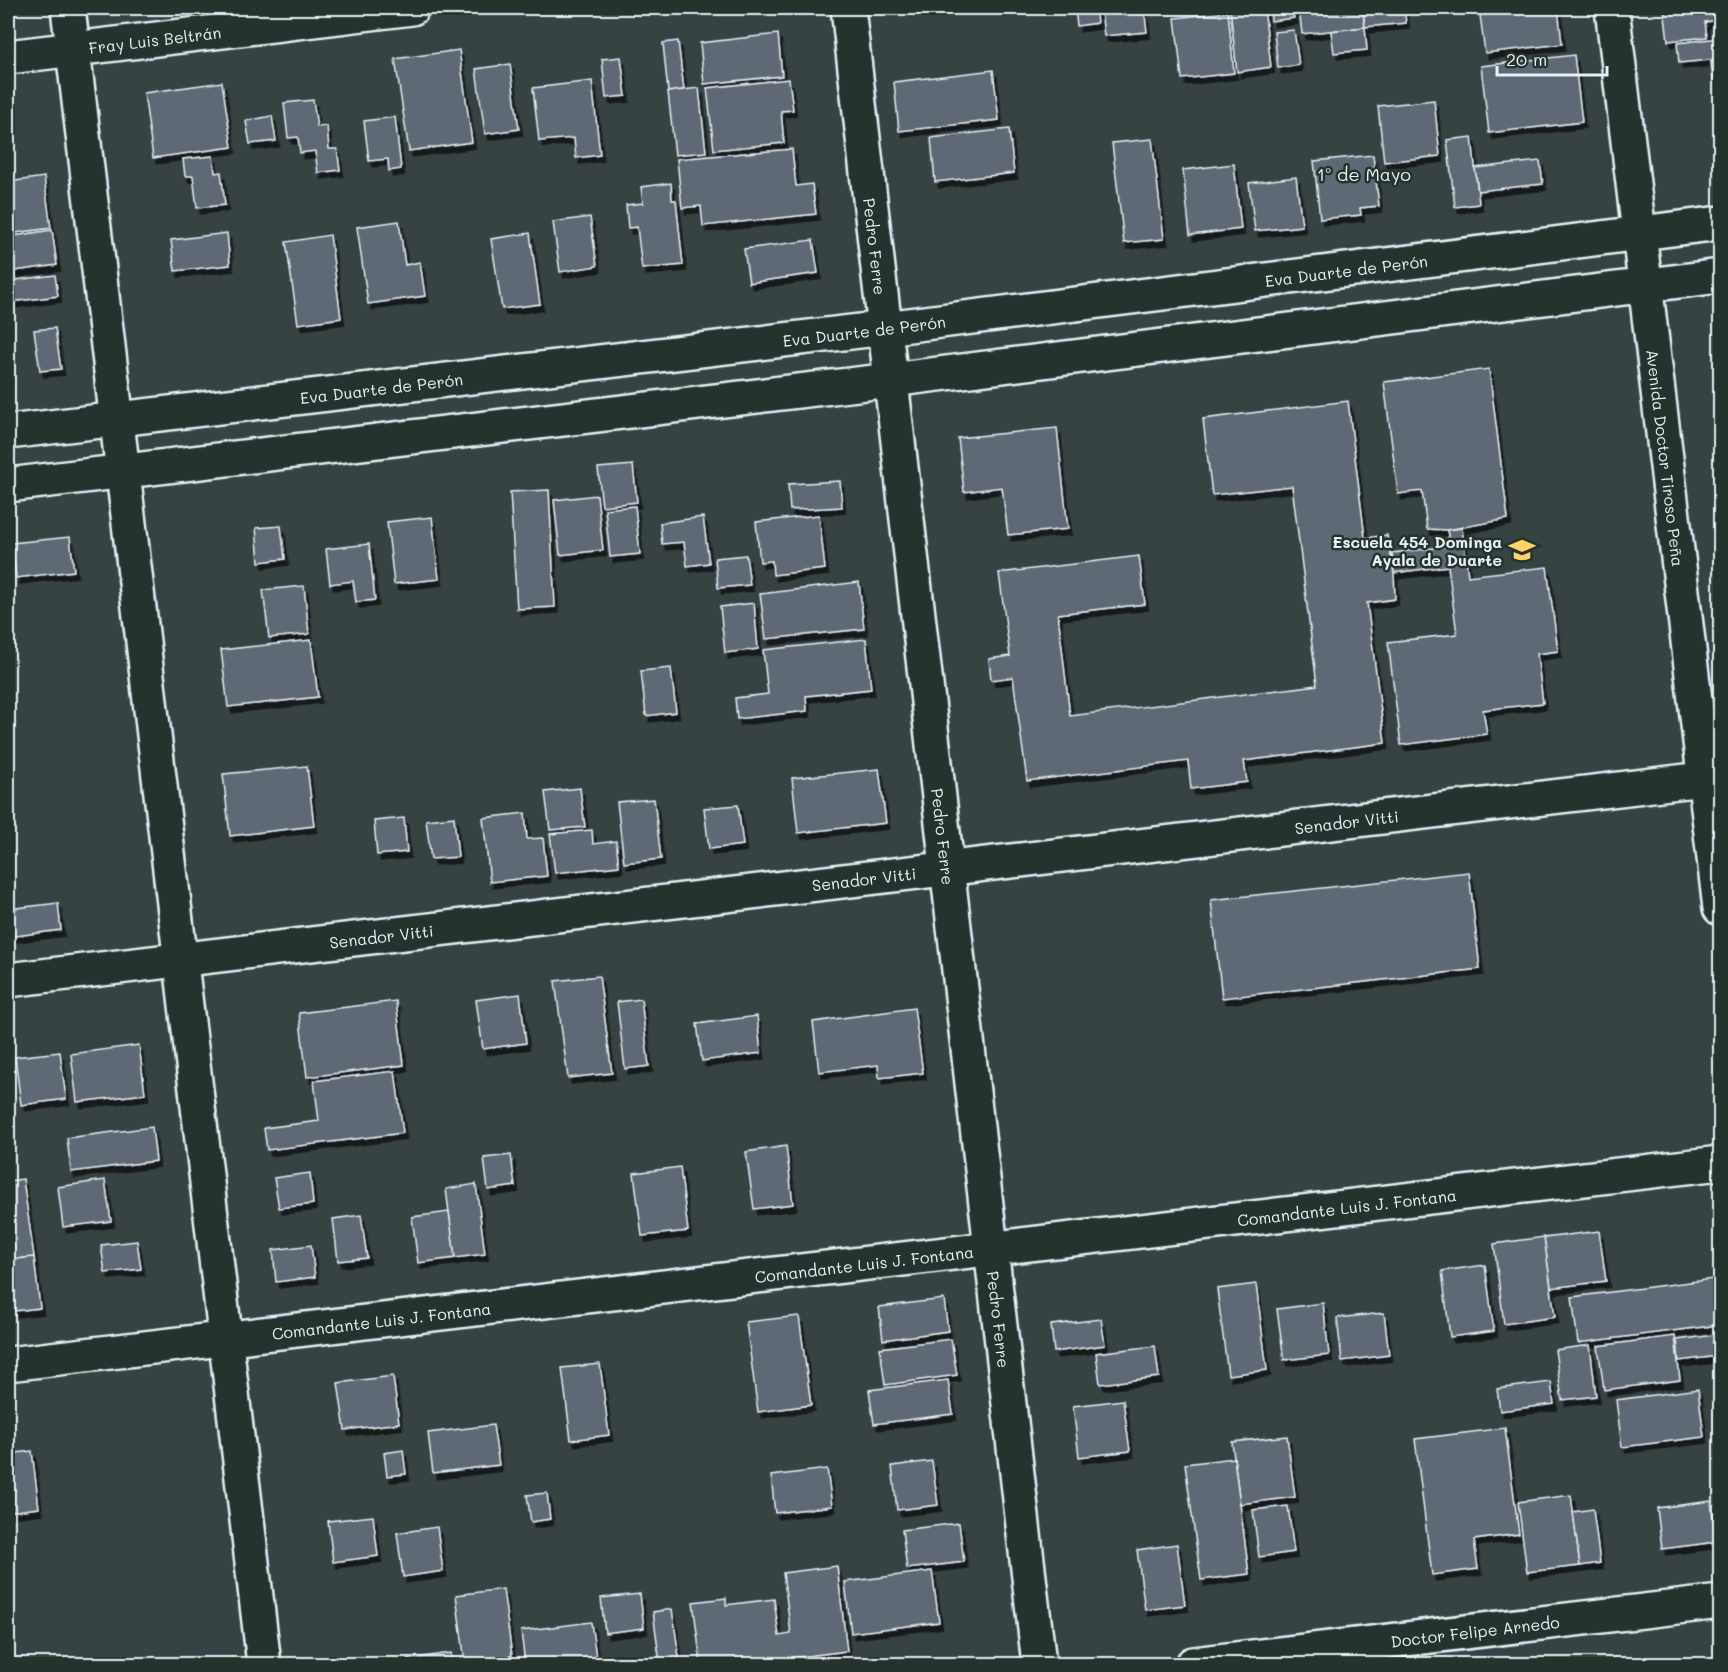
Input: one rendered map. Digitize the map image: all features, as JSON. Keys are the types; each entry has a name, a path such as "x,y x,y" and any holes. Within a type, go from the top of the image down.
{"street":[{"path":"68,8 264,1665"},
{"name":"Fray Luis Beltrán","path":"8,57 412,8"},
{"name":"Pedro Ferre","path":"848,8 1039,1665"},
{"name":"Avenida Doctor Tiroso Peña","path":"1612,8 1713,778 1720,909"},
{"name":"Eva Duarte de Perón","path":"8,432 885,328 1640,231 1720,223"},
{"path":"8,485 891,380 1720,276"},
{"name":"Senador Vitti","path":"8,980 1713,778"},
{"name":"Comandante Luis J. Fontana","path":"8,1364 1720,1163"},
{"name":"Doctor Felipe Arnedo","path":"1193,1665 1720,1602"}],"building":[{"path":"1075,8 1095,8 1097,23 1077,26"},
{"path":"1101,8 1144,8 1147,32 1104,36"},
{"path":"1230,8 1264,8 1271,67 1237,72"},
{"path":"1270,8 1293,8 1294,18 1271,21"},
{"path":"1299,8 1362,8 1365,27 1302,34"},
{"path":"1363,8 1404,8 1406,23 1365,27"},
{"path":"1558,8 1562,44 1485,53 1480,15"},
{"path":"1664,8 1720,8 1720,20 1705,22 1707,37 1668,41"},
{"path":"1228,12 1234,73 1182,79 1175,18"},
{"path":"1365,27 1367,50 1334,53 1331,31"},
{"path":"1294,30 1299,65 1278,68 1274,32"},
{"path":"778,34 782,76 704,84 700,43"},
{"path":"1720,38 1720,59 1679,63 1677,43"},
{"path":"678,41 684,90 668,92 663,43"},
{"path":"459,50 472,142 409,151 395,59"},
{"path":"1574,55 1582,122 1489,133 1481,66"},
{"path":"621,57 626,96 606,98 602,59"},
{"path":"1720,61 1720,80 1713,80 1711,62"},
{"path":"510,64 519,129 485,134 476,69"},
{"path":"993,70 999,120 899,131 894,82"},
{"path":"789,79 793,110 781,111 784,143 714,150 707,88"},
{"path":"592,81 600,155 576,158 574,138 539,141 533,88"},
{"path":"222,82 232,147 153,158 144,93"},
{"path":"699,88 706,152 675,155 668,92"},
{"path":"313,100 317,127 327,126 329,149 337,149 340,170 318,173 315,151 300,153 298,137 288,138 284,103"},
{"path":"1434,100 1440,156 1384,162 1378,106"},
{"path":"272,116 276,141 250,144 246,121"},
{"path":"395,117 401,169 389,171 388,159 369,161 364,121"},
{"path":"1009,129 1014,173 935,182 931,138"},
{"path":"1472,137 1479,204 1455,207 1447,140"},
{"path":"1152,139 1164,239 1124,243 1112,143"},
{"path":"792,149 796,186 812,184 816,214 703,226 701,206 682,208 677,159"},
{"path":"1373,155 1379,206 1360,208 1361,215 1320,219 1314,161"},
{"path":"213,156 215,173 221,172 225,205 197,208 193,176 185,176 183,159"},
{"path":"1540,161 1543,184 1478,191 1475,168"},
{"path":"1234,164 1241,229 1190,235 1183,170"},
{"path":"44,177 51,228 8,234 8,182"},
{"path":"1296,177 1302,226 1255,231 1249,183"},
{"path":"671,183 672,200 676,200 683,265 642,269 637,227 628,228 626,205 643,203 641,187"},
{"path":"590,217 597,266 560,272 553,222"},
{"path":"399,221 405,265 420,262 425,296 368,304 357,227"},
{"path":"52,230 57,265 8,272 8,237"},
{"path":"227,233 230,265 175,271 171,240"},
{"path":"530,233 540,304 502,309 491,239"},
{"path":"330,235 341,318 298,324 286,242"},
{"path":"813,240 818,273 749,283 744,249"},
{"path":"55,275 58,296 10,302 8,281"},
{"path":"55,328 61,369 40,371 34,330"},
{"path":"1489,369 1508,519 1447,530 1427,529 1422,491 1398,494 1384,382"},
{"path":"1348,401 1365,538 1387,535 1394,573 1395,599 1367,603 1385,743 1244,761 1247,782 1191,789 1188,761 1027,781 1013,677 991,680 989,659 1010,656 999,573 1139,556 1145,604 1058,614 1070,716 1317,685 1292,486 1212,495 1203,419"},
{"path":"1057,428 1068,529 1008,535 1002,487 964,492 958,438"},
{"path":"633,465 637,502 602,506 598,468"},
{"path":"840,481 842,507 790,510 788,484"},
{"path":"549,490 555,607 517,609 510,492"},
{"path":"597,495 603,550 560,555 554,500"},
{"path":"635,506 640,554 610,557 605,509"},
{"path":"819,515 825,569 773,575 772,561 760,562 756,522"},
{"path":"432,517 439,579 394,584 387,522"},
{"path":"703,517 709,563 687,566 684,542 662,544 660,523"},
{"path":"281,526 285,559 259,562 256,528"},
{"path":"1462,528 1468,576 1547,567 1558,651 1537,654 1543,703 1483,710 1487,734 1401,745 1388,642 1457,634 1448,566 1394,573 1392,553 1450,546 1447,530"},
{"path":"70,537 74,571 16,578 12,543"},
{"path":"369,544 375,600 356,602 353,581 330,584 326,549"},
{"path":"746,555 750,585 718,588 715,558"},
{"path":"859,582 864,629 766,639 760,594"},
{"path":"304,586 309,634 269,638 263,590"},
{"path":"754,603 758,649 725,653 720,607"},
{"path":"866,639 871,689 806,696 807,711 737,719 735,698 768,694 763,650"},
{"path":"311,640 318,697 228,707 221,650"},
{"path":"671,668 676,712 646,716 641,671"},
{"path":"307,766 314,826 230,836 223,774"},
{"path":"879,769 886,823 798,833 792,778"},
{"path":"580,788 585,827 550,830 545,792"},
{"path":"654,799 661,859 624,863 617,802"},
{"path":"738,805 743,845 709,849 704,808"},
{"path":"525,813 527,839 543,838 547,876 490,882 483,818"},
{"path":"454,817 458,857 431,859 426,820"},
{"path":"404,818 407,852 377,855 374,821"},
{"path":"592,830 593,844 616,841 619,866 555,873 550,834"},
{"path":"1469,872 1480,969 1222,998 1211,900"},
{"path":"58,903 61,930 8,937 8,909"},
{"path":"599,976 612,1073 568,1078 555,981"},
{"path":"520,994 526,1043 483,1049 476,1000"},
{"path":"641,999 649,1066 625,1069 617,1002"},
{"path":"396,1001 404,1065 307,1077 299,1013"},
{"path":"914,1008 923,1073 879,1078 878,1065 819,1072 813,1022"},
{"path":"757,1016 761,1053 702,1061 697,1024"},
{"path":"139,1045 145,1094 77,1102 71,1054"},
{"path":"60,1052 66,1099 21,1105 15,1057"},
{"path":"395,1071 403,1133 267,1150 264,1128 319,1121 314,1081"},
{"path":"152,1127 156,1161 71,1172 67,1138"},
{"path":"786,1146 793,1204 754,1209 746,1152"},
{"path":"511,1155 515,1186 488,1190 484,1158"},
{"path":"680,1167 688,1231 642,1236 634,1173"},
{"path":"310,1173 313,1204 279,1208 274,1178"},
{"path":"23,1179 34,1257 8,1260 8,1181"},
{"path":"105,1180 111,1221 63,1227 58,1187"},
{"path":"476,1184 485,1254 455,1258 446,1189"},
{"path":"449,1212 455,1258 418,1263 412,1217"},
{"path":"361,1215 367,1258 338,1261 333,1219"},
{"path":"1599,1231 1606,1281 1551,1288 1544,1238"},
{"path":"1544,1237 1555,1317 1504,1324 1494,1244"},
{"path":"137,1241 141,1269 105,1273 101,1245"},
{"path":"311,1245 315,1277 276,1282 273,1250"},
{"path":"34,1257 40,1308 14,1311 8,1260"},
{"path":"1485,1265 1494,1331 1450,1337 1442,1271"},
{"path":"1713,1279 1719,1325 1578,1343 1572,1297"},
{"path":"1256,1284 1267,1370 1228,1375 1217,1289"},
{"path":"944,1299 948,1331 883,1340 879,1307"},
{"path":"1323,1303 1329,1355 1284,1360 1277,1309"},
{"path":"1384,1313 1389,1355 1342,1361 1337,1318"},
{"path":"799,1316 811,1405 758,1412 746,1322"},
{"path":"1101,1319 1105,1345 1054,1352 1051,1325"},
{"path":"1715,1335 1718,1356 1679,1361 1677,1340"},
{"path":"1675,1336 1680,1380 1604,1390 1598,1346"},
{"path":"951,1339 957,1375 885,1385 880,1348"},
{"path":"1590,1345 1596,1396 1562,1400 1555,1350"},
{"path":"1155,1346 1159,1377 1100,1384 1096,1353"},
{"path":"600,1364 609,1435 571,1440 562,1368"},
{"path":"393,1376 399,1423 345,1430 338,1383"},
{"path":"948,1380 953,1414 874,1424 869,1390"},
{"path":"1551,1382 1554,1404 1500,1411 1497,1389"},
{"path":"1698,1389 1704,1437 1622,1447 1616,1400"},
{"path":"1123,1400 1130,1451 1079,1457 1073,1406"},
{"path":"493,1425 499,1465 433,1473 428,1433"},
{"path":"1505,1428 1519,1534 1474,1540 1478,1569 1432,1575 1415,1439"},
{"path":"1287,1436 1295,1497 1240,1504 1232,1442"},
{"path":"403,1450 406,1474 387,1476 384,1453"},
{"path":"32,1451 39,1508 8,1512 8,1454"},
{"path":"1234,1458 1249,1574 1201,1580 1185,1464"},
{"path":"932,1461 938,1505 897,1510 892,1466"},
{"path":"827,1469 832,1506 775,1513 771,1476"},
{"path":"547,1493 550,1519 531,1522 527,1495"},
{"path":"1571,1495 1580,1566 1527,1572 1518,1502"},
{"path":"1711,1501 1716,1542 1662,1549 1657,1508"},
{"path":"1288,1506 1294,1552 1259,1557 1253,1510"},
{"path":"1593,1509 1600,1563 1580,1566 1573,1512"},
{"path":"373,1516 378,1556 333,1562 328,1521"},
{"path":"959,1523 964,1562 907,1569 902,1530"},
{"path":"437,1527 443,1571 403,1577 397,1533"},
{"path":"1177,1544 1185,1605 1145,1610 1137,1550"},
{"path":"837,1566 847,1651 742,1664 701,1664 693,1602 726,1598 726,1605 774,1599 779,1636 791,1634 783,1573"},
{"path":"932,1571 939,1622 851,1633 845,1582"},
{"path":"503,1589 512,1656 465,1662 456,1595"},
{"path":"640,1594 644,1628 605,1633 601,1598"},
{"path":"672,1609 680,1664 660,1664 653,1612"},
{"path":"591,1622 597,1664 525,1664 521,1631"},
{"path":"451,1653 453,1664 408,1664 408,1659"},
{"path":"1720,1659 1720,1664 1677,1664"}],"place":[{"name":"Escuela 454 Dominga Ayala de Duarte","path":"1522,550"}],"district":[{"name":"1º de Mayo","path":"1364,174"}]}
